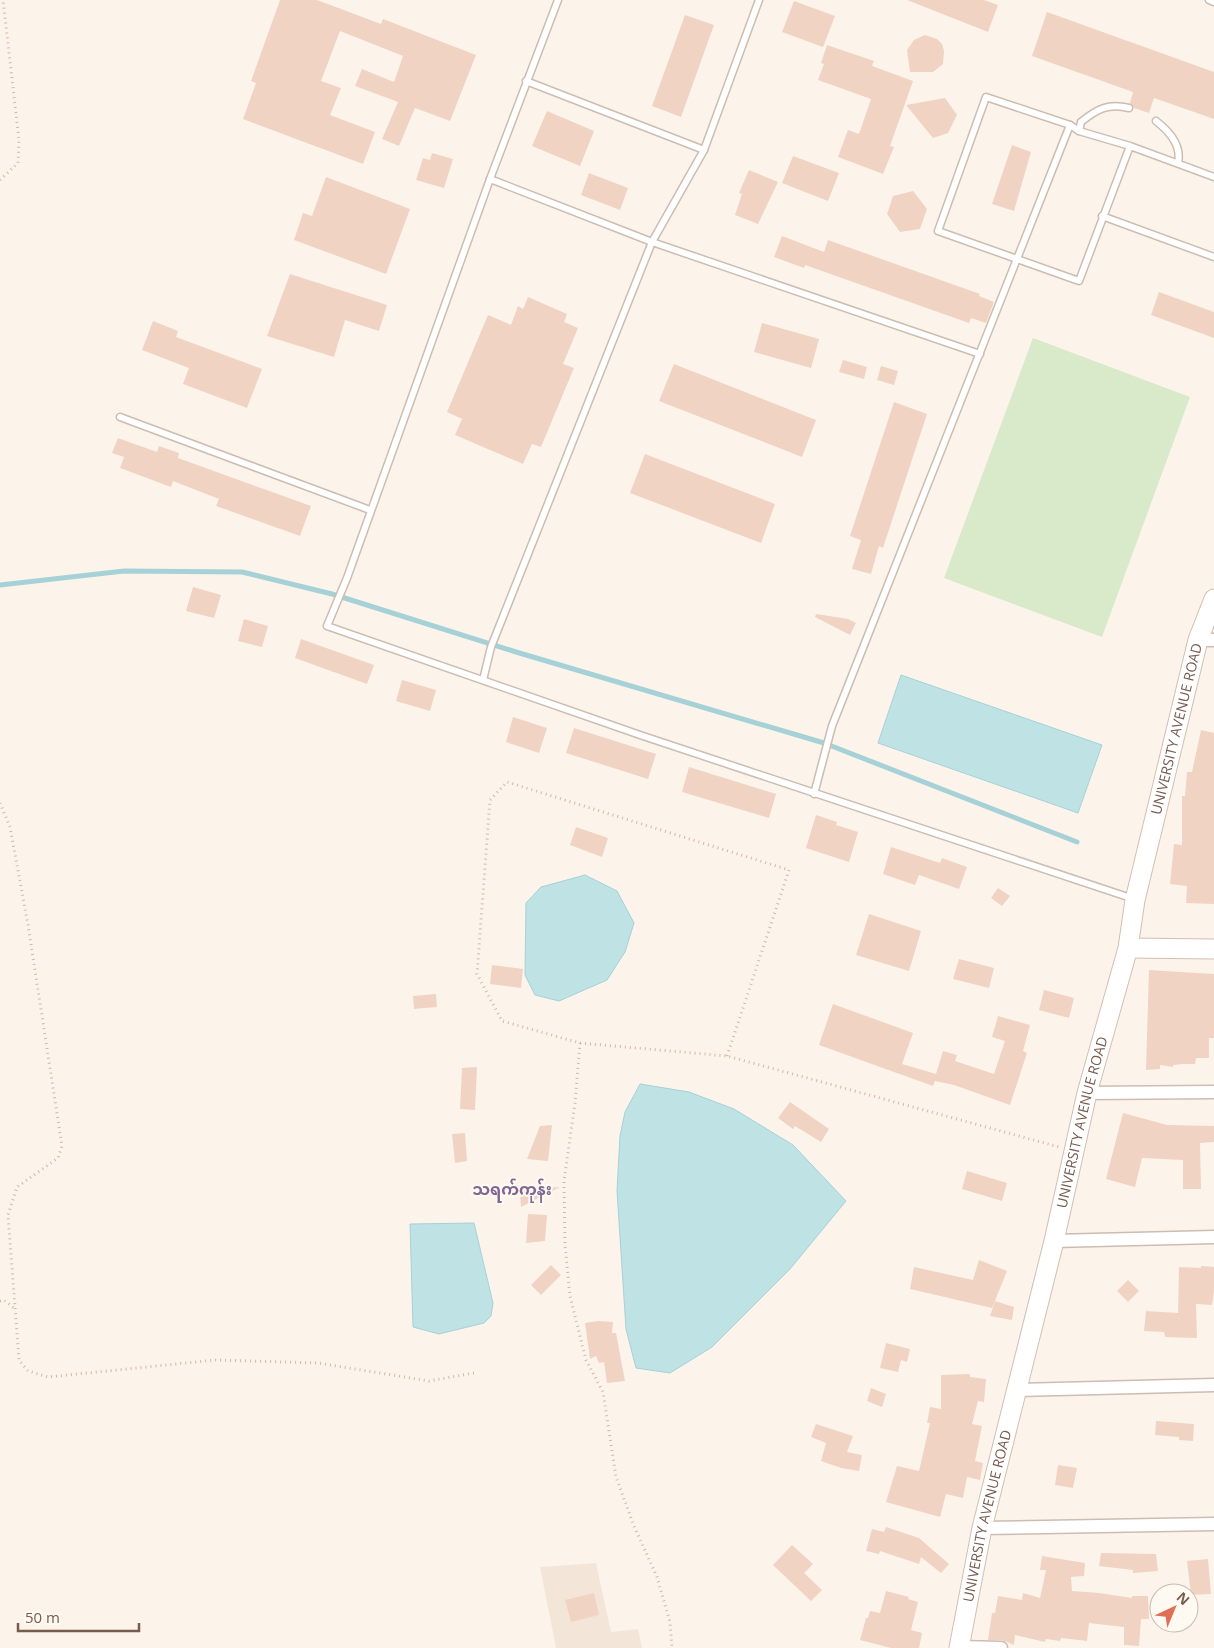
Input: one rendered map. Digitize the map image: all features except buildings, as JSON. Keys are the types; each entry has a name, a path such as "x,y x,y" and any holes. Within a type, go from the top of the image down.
{"main road":[{"name":"UNIVERSITY AVENUE ROAD","path":"959,1648 982,1528 1018,1390 1087,1093 1128,948 1135,900 1206,640 1214,598"},
{"path":"1128,948 1214,949"}],"street":[{"path":"1087,1093 1214,1092"},
{"path":"1054,1240 1214,1237"},
{"path":"1018,1390 1214,1385"},
{"path":"982,1528 1214,1524"},
{"path":"959,1648 1002,1648"}],"lane":[{"path":"558,0 490,179 347,578 327,626 814,794 1135,900"},
{"path":"483,680 491,647 652,242 704,150 760,0"},
{"path":"1208,0 1214,2"},
{"path":"526,81 704,150"},
{"path":"1130,146 1079,280 938,231 986,98 1070,125 1079,131 1130,146 1214,177"},
{"path":"1079,131 1081,122 1097,109 1119,106 1129,108"},
{"path":"1156,120 1167,130 1177,145 1178,163"},
{"path":"814,794 832,726 1070,125"},
{"path":"490,179 652,242 980,354"},
{"path":"1102,216 1214,257"},
{"path":"120,417 370,510"}],"path":[{"path":"0,180 18,163 19,140 3,0"},
{"path":"727,1056 789,870 507,782 490,800 477,974 502,1021 580,1043 727,1056 1074,1151"},
{"path":"0,803 10,827 28,925 62,1146 58,1158 17,1187 8,1214 19,1360 28,1371 48,1377 216,1360 318,1363 429,1381 474,1373"},
{"path":"580,1043 575,1103 564,1181 565,1245 570,1296 586,1360 603,1392 616,1477 634,1526 657,1577 670,1622 672,1648"},
{"path":"0,1300 4,1300 16,1309"}],"shaded area":[{"path":"596,1563 611,1632 638,1629 642,1648 556,1648 540,1567"}],"green space":[{"path":"1033,338 1190,397 1102,637 944,578"}],"water":[{"path":"901,675 1102,745 1078,813 878,743"},
{"path":"585,875 617,891 634,923 625,952 607,980 559,1001 535,995 525,975 526,903 541,887"},
{"path":"640,1084 689,1092 734,1109 793,1145 846,1201 790,1269 712,1347 670,1373 636,1368 626,1329 617,1191 620,1136 625,1112"},
{"path":"474,1223 493,1303 491,1316 484,1323 439,1334 413,1327 410,1224"}],"waterway":[{"path":"0,585 124,571 242,572 332,594 516,652 824,743 1077,842"}],"district":[{"name":"သရက်ကုန်း","path":"512,1189"}]}
